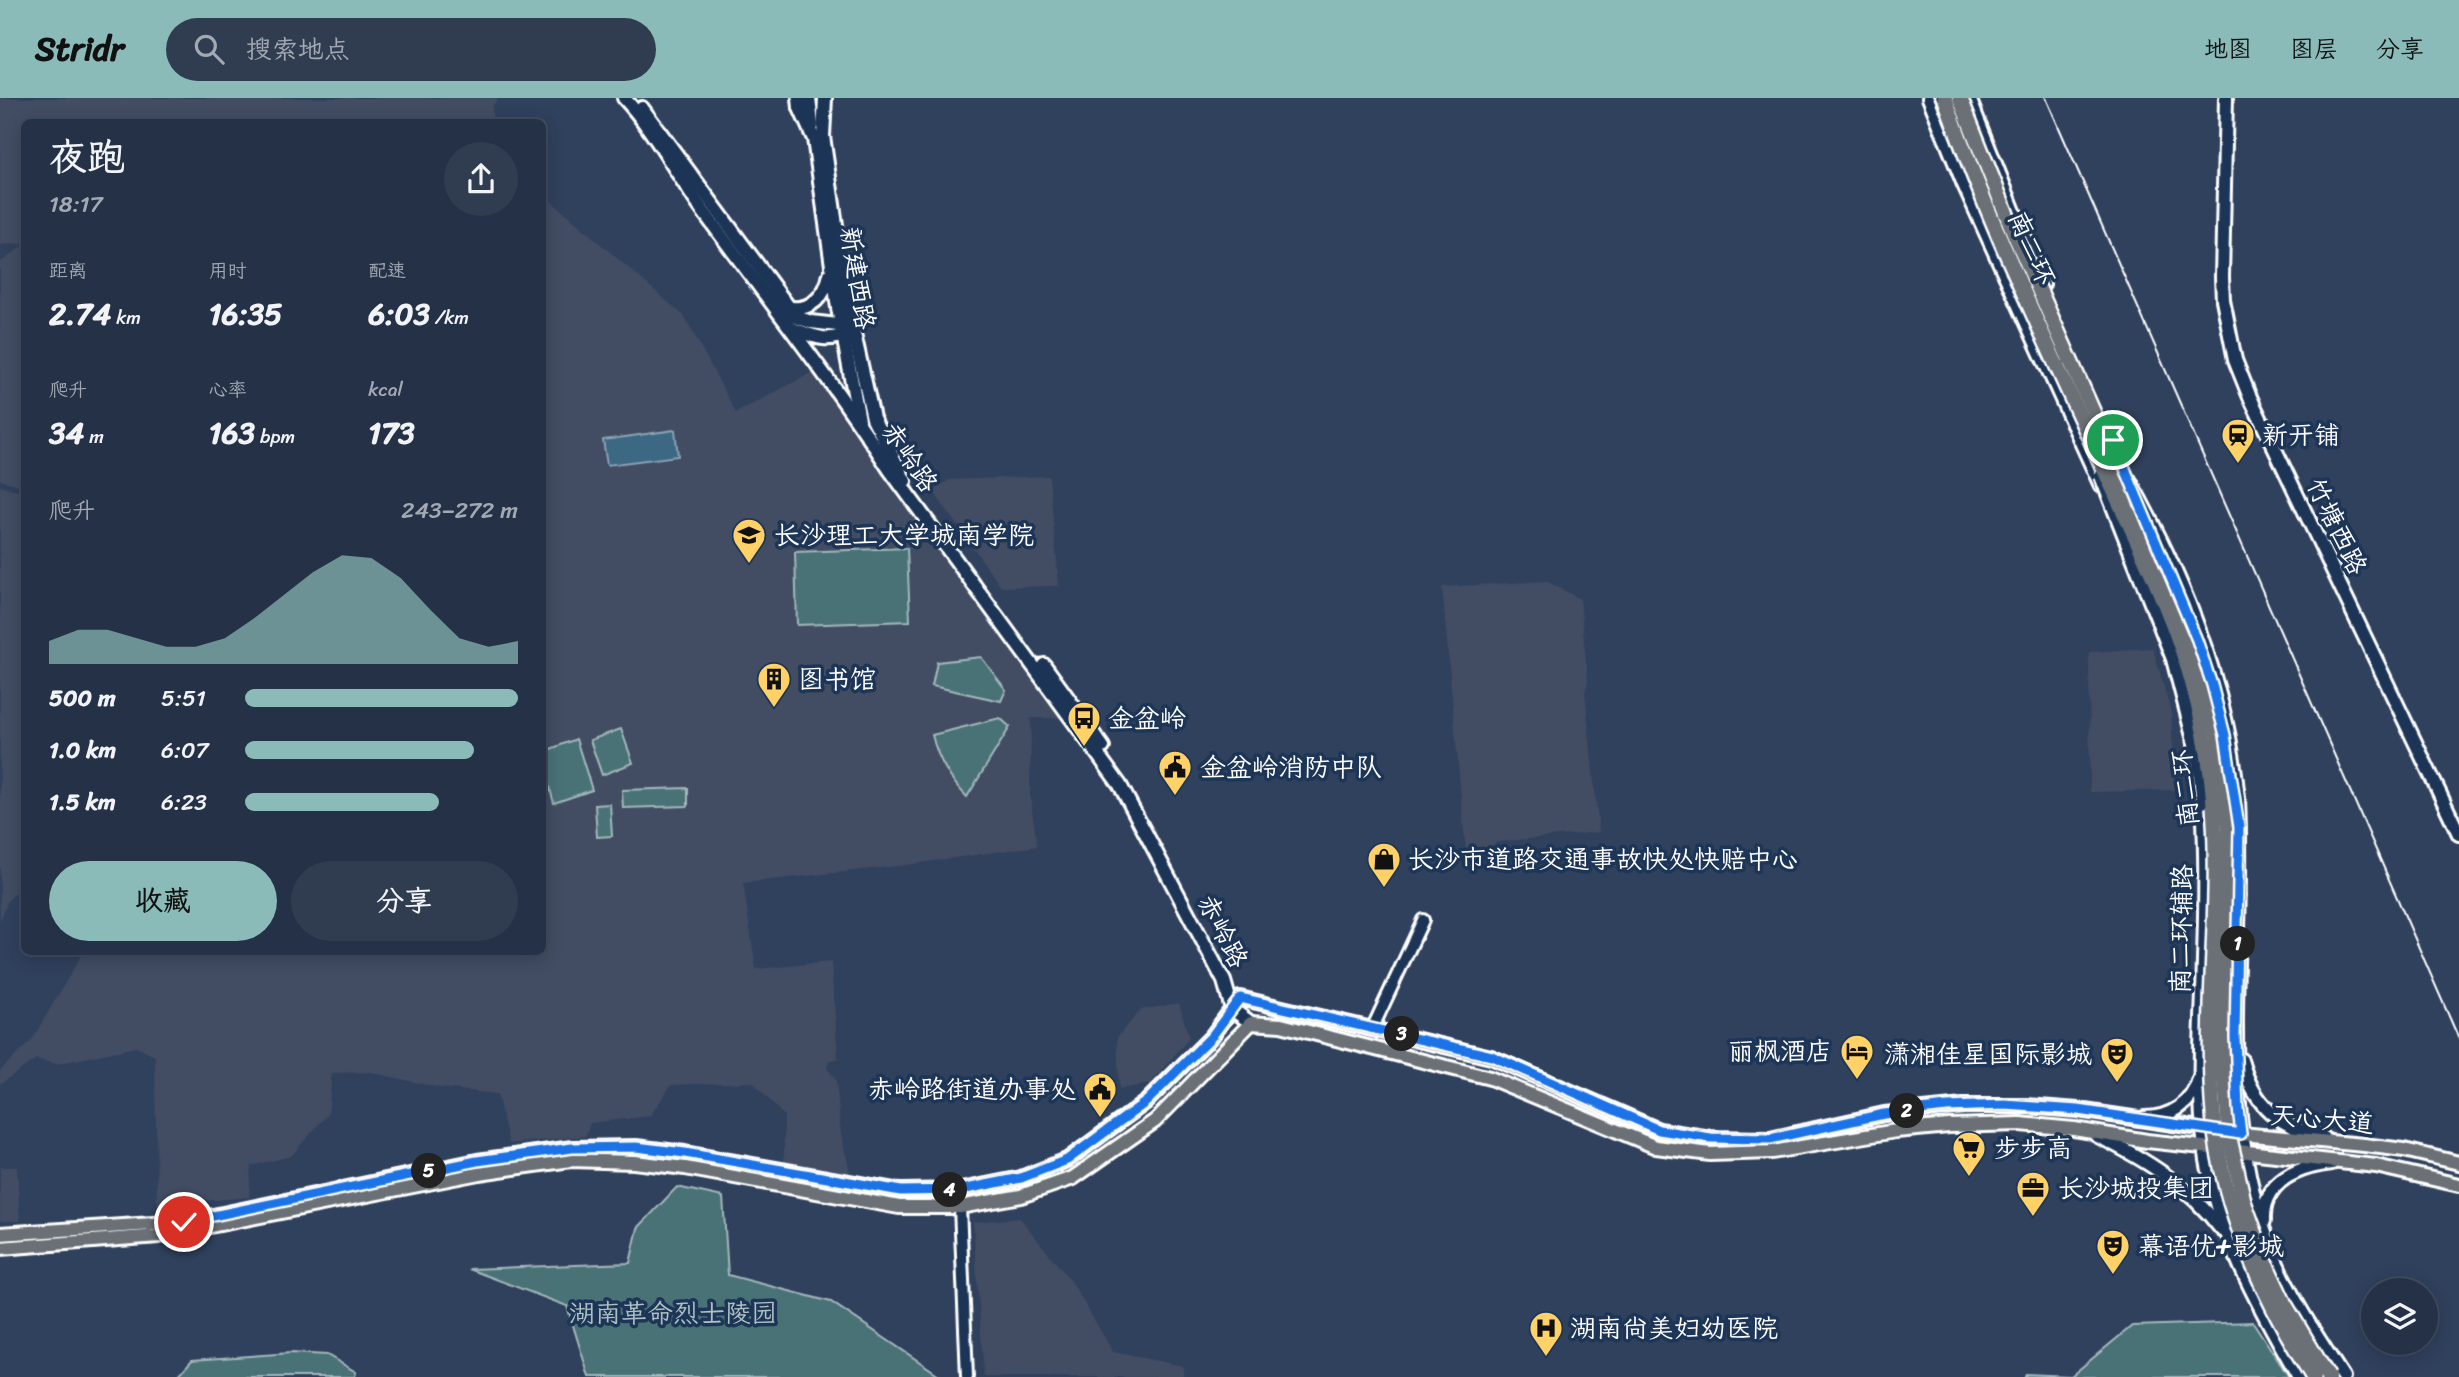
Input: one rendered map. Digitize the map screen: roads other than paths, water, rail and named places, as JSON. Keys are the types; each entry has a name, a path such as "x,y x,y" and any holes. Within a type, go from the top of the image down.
{"highway":[{"name":"南二环","path":"1945,98 1988,209 2184,620 2202,669 2222,762 2229,831 2224,1058 2230,1141 2244,1203 2268,1269 2284,1303 2328,1377"},
{"name":"南二环","path":"1961,98 2182,651 2203,727 2211,771 2215,825 2211,1081 2219,1155 2238,1228 2259,1279 2313,1377"}],"main road":[{"name":"赤岭路","path":"624,98 702,209 793,329 896,479 1120,785 1224,981 1231,1009 1251,1023"},
{"path":"634,98 786,307 796,317 811,322 847,327"},
{"name":"新建西路","path":"799,98 800,108 818,138"},
{"name":"新建西路","path":"809,98 818,138 860,423"},
{"name":"新建西路","path":"818,98 818,138 832,263 847,327"},
{"name":"新建西路","path":"818,138 825,98"},
{"name":"竹塘西路","path":"2227,98 2222,277 2227,325 2235,360 2249,395 2459,834"},
{"name":"竹塘西路","path":"2232,98 2229,298 2241,358 2337,568 2459,818"},
{"path":"786,307 793,309 808,306 819,299 827,286 832,263"},
{"name":"赤岭路","path":"847,327 873,418 910,491 1086,721 1144,812 1251,1023"},
{"path":"793,329 822,339 847,327"},
{"path":"2089,421 2110,504 2176,670 2197,752 2205,831"},
{"path":"2089,421 2151,518 2195,617 2222,700 2235,767 2238,799 2235,1037 2238,1108 2244,1153 2251,1188 2266,1235 2286,1284 2343,1377"},
{"name":"南二环辅路","path":"2205,831 2201,1072 2205,1148 2229,1239 2255,1299 2299,1377"},
{"path":"0,1234 184,1222 477,1161 572,1148 636,1147 673,1151 901,1191 961,1190 1021,1178 1067,1160 1146,1102 1212,1036 1240,998"},
{"name":"天心大道","path":"1240,998 1492,1056 1659,1130 1711,1138 1770,1139 1884,1114 1955,1107 2028,1106 2241,1134 2404,1150 2459,1163"},
{"path":"0,1248 159,1236 479,1173 571,1160 634,1162 685,1168 899,1207 960,1206 1021,1196 1073,1178 1155,1121 1251,1023"},
{"name":"天心大道","path":"1251,1023 1281,1026 1490,1077 1656,1147 1710,1154 1772,1152 1896,1131 2020,1124 2398,1170 2459,1185"},
{"path":"2235,1037 2247,1081 2274,1116 2296,1130 2342,1143"},
{"path":"2130,1119 2150,1118 2174,1111 2190,1098 2201,1072"},
{"path":"2090,1132 2179,1183 2229,1239"},
{"path":"2266,1235 2266,1202 2278,1182 2300,1170 2340,1163"}],"street":[{"name":"南二环辅路","path":"1928,98 1963,185 2143,575 2178,659 2199,738 2207,801 2205,831"},
{"path":"1970,98 2059,321 2143,508 2197,640 2225,735 2239,827"},
{"path":"1373,1027 1423,920"},
{"path":"960,1206 967,1377"}],"railway":[{"path":"2046,98 2459,1039"}],"place":[{"name":"新开铺","path":"2238,465"},
{"name":"长沙理工大学城南学院","path":"749,565"},
{"name":"图书馆","path":"774,709"},
{"name":"金盆岭","path":"1084,748"},
{"name":"金盆岭消防中队","path":"1175,797"},
{"name":"长沙市道路交通事故快处快赔中心","path":"1384,889"},
{"name":"丽枫酒店","path":"1857,1081"},
{"name":"潇湘佳星国际影城","path":"2117,1084"},
{"name":"赤岭路街道办事处","path":"1100,1119"},
{"name":"步步高","path":"1969,1178"},
{"name":"长沙城投集团","path":"2033,1218"},
{"name":"幕语优+影城","path":"2113,1276"},
{"name":"湖南尚美妇幼医院","path":"1546,1358"}],"park label":[{"name":"湖南革命烈士陵园","path":"673,1313"}]}
